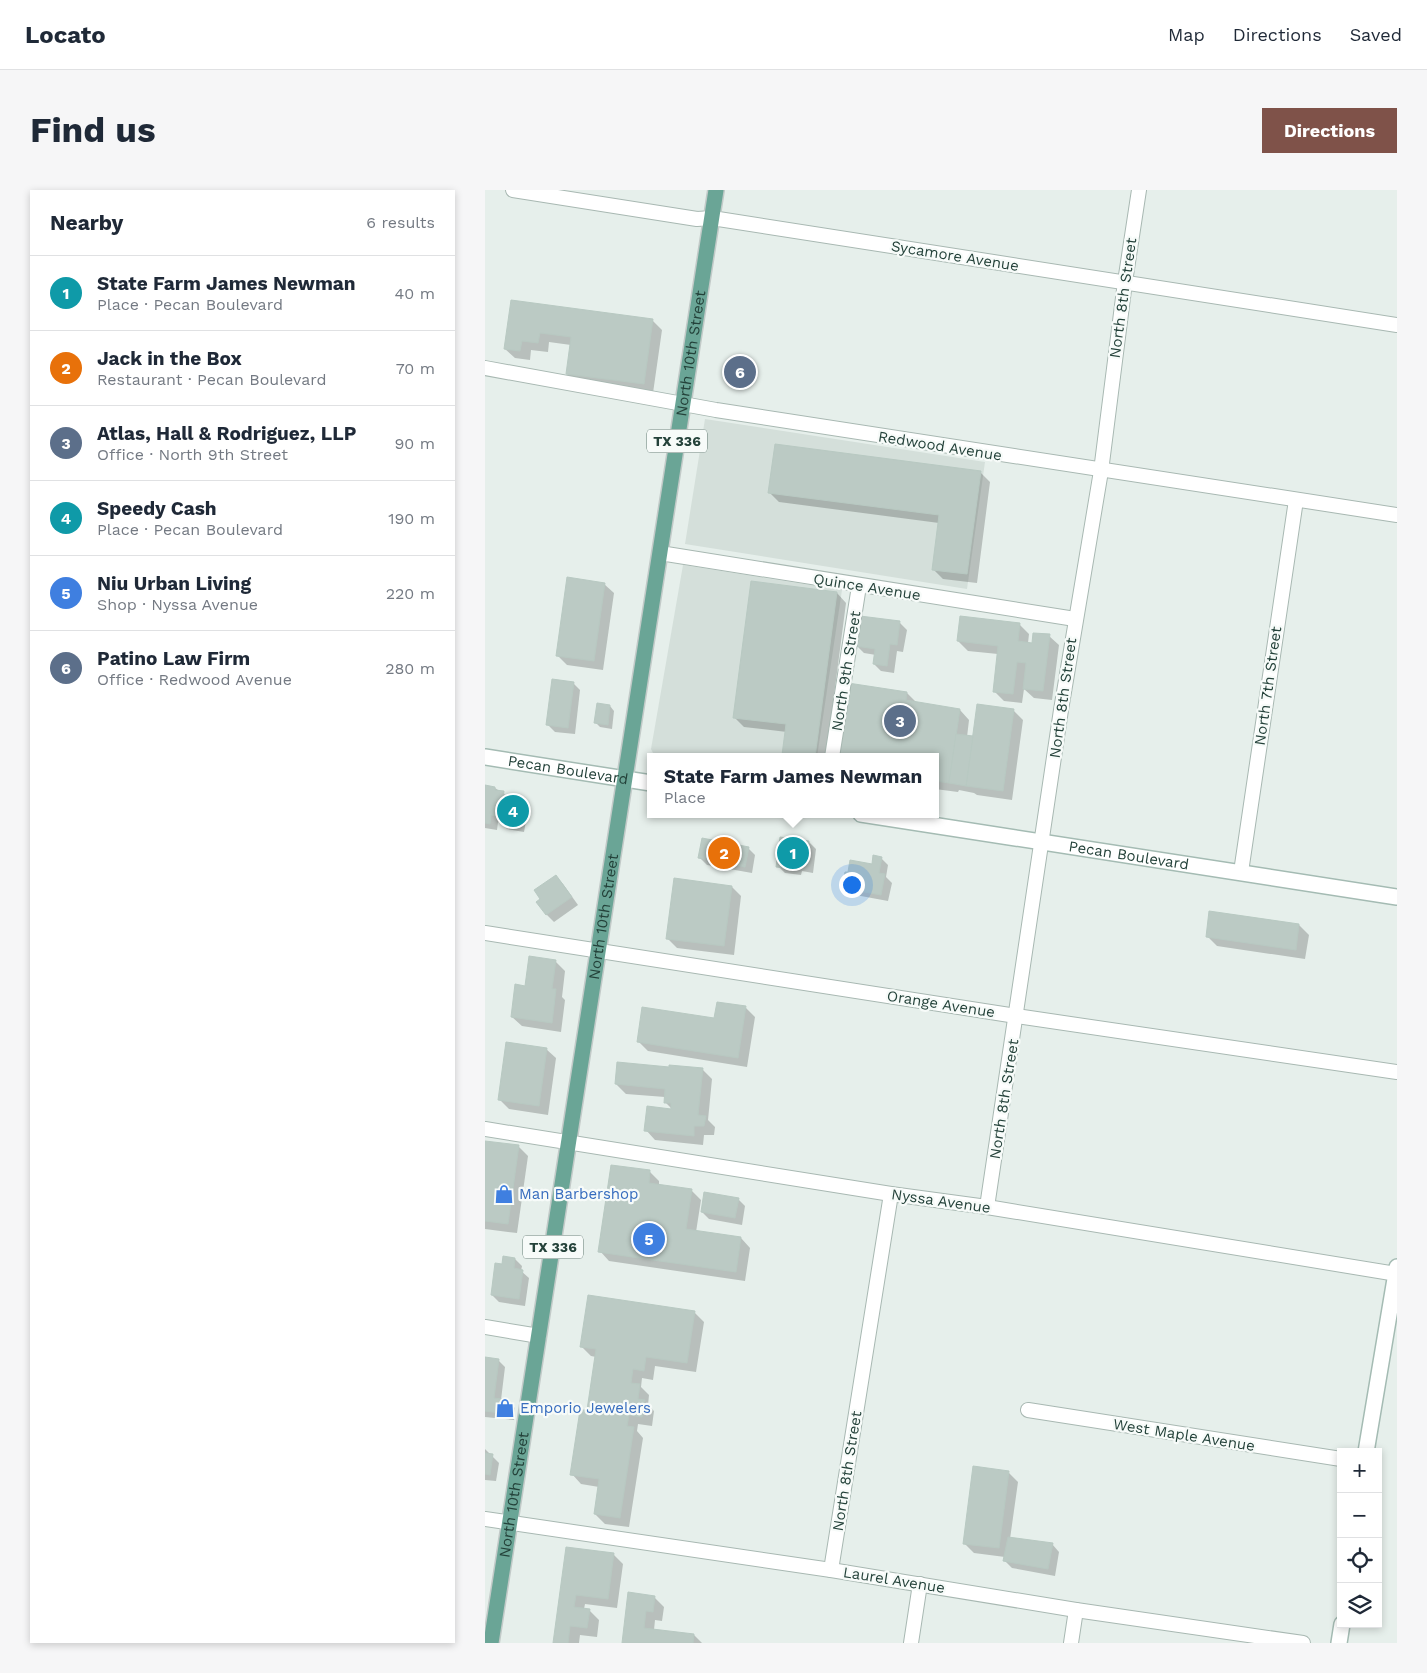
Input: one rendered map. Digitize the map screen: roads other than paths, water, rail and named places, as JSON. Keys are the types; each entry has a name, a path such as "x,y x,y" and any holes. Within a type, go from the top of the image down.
{"main road":[{"name":"North 10th Street","path":"491,1643 716,190"},
{"name":"Pecan Boulevard","path":"485,756 647,783"},
{"name":"Pecan Boulevard","path":"887,818 1241,872 1397,898"},
{"path":"1367,1448 1397,1272"},
{"path":"1339,1643 1341,1628"}],"street":[{"name":"Sycamore Avenue","path":"513,190 697,219 712,218 1397,325"},
{"name":"North 8th Street","path":"987,1207 1075,619 1101,471 1125,282 1139,190"},
{"name":"Redwood Avenue","path":"485,368 683,405 1397,516"},
{"name":"North 7th Street","path":"1241,872 1296,500"},
{"name":"Quince Avenue","path":"660,553 1075,619"},
{"name":"North 9th Street","path":"833,753 859,586"},
{"name":"Orange Avenue","path":"485,933 1016,1016 1397,1072"},
{"name":"Nyssa Avenue","path":"485,1129 1397,1272"},
{"name":"North 8th Street","path":"831,1570 891,1194"},
{"path":"485,1327 539,1336"},
{"name":"West Maple Avenue","path":"1028,1410 1337,1459"},
{"name":"Laurel Avenue","path":"485,1519 831,1570 1075,1610 1303,1643"},
{"path":"911,1643 920,1584"},
{"path":"1071,1643 1075,1610"}],"place":[{"name":"Patino Law Firm","path":"740,372"},
{"name":"Atlas, Hall & Rodriguez, LLP","path":"900,721"},
{"name":"Speedy Cash","path":"513,811"},
{"name":"Jack in the Box","path":"724,853"},
{"name":"State Farm James Newman","path":"793,853"},
{"name":"Man Barbershop","path":"504,1194"},
{"name":"Niu Urban Living","path":"649,1239"},
{"name":"Emporio Jewelers","path":"505,1408"}]}
